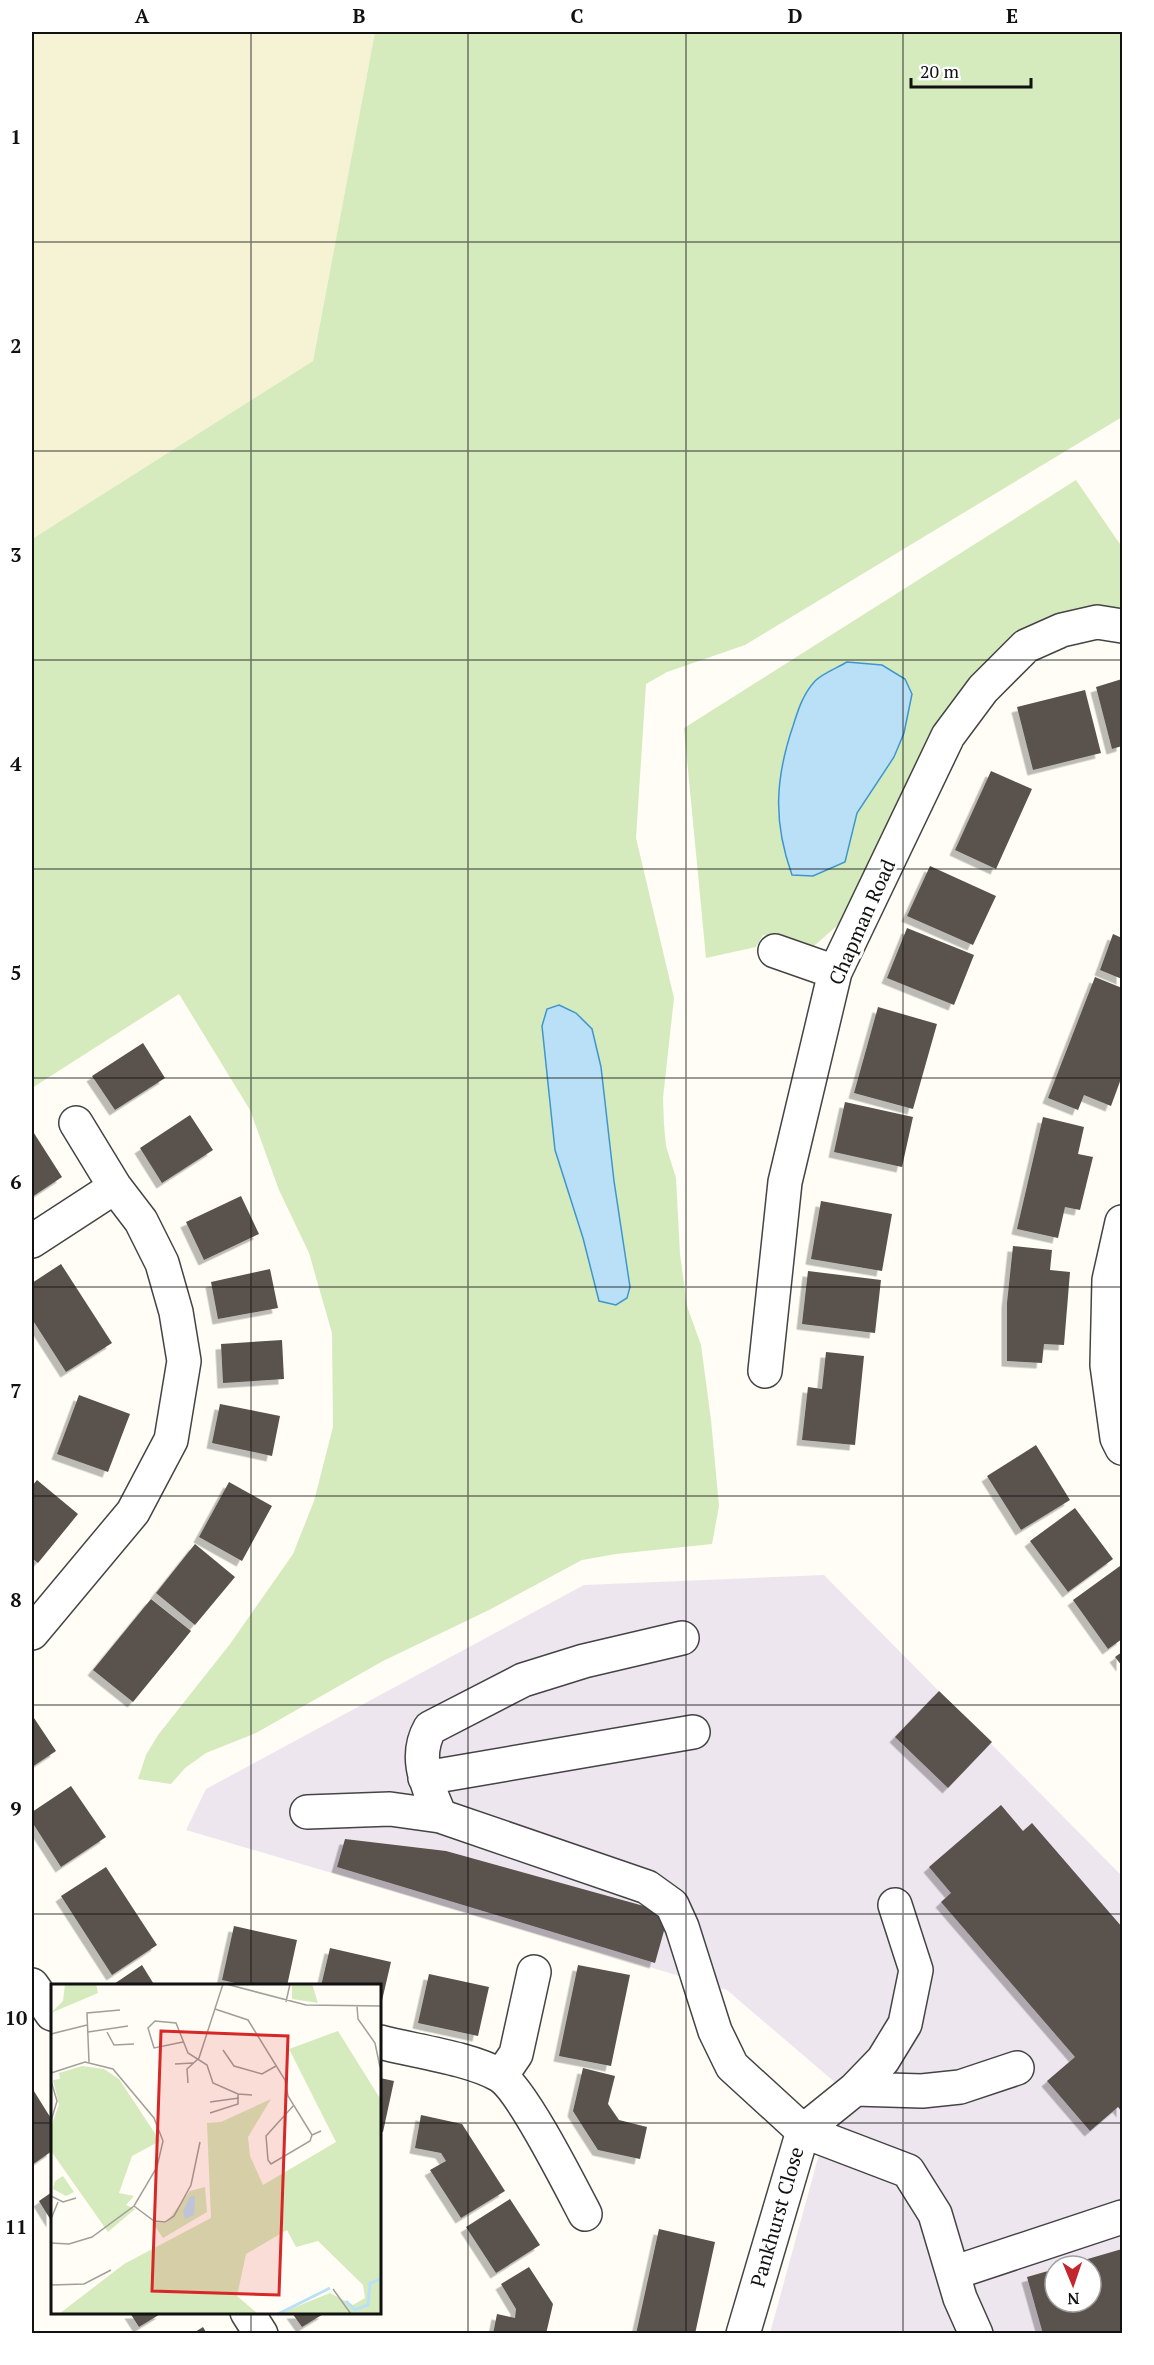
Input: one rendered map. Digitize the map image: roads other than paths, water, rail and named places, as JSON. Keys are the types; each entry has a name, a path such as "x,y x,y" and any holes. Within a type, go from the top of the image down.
{"street":[{"name":"Chapman Road","path":"765,1371 785,1182 835,972 948,736 983,689 1026,646 1062,630 1097,622 1122,626"},
{"path":"775,951 835,972"},
{"path":"32,1633 133,1512 171,1440 184,1361 176,1312 162,1263 141,1221 115,1187 76,1123"},
{"path":"32,1241 115,1187"},
{"path":"1122,1222 1109,1280 1107,1365 1117,1438 1122,1448"},
{"path":"440,1816 425,1778 421,1751 430,1728 523,1680 584,1661 682,1638"},
{"path":"425,1778 693,1732"},
{"path":"307,1812 390,1809 440,1816 647,1887 672,1905 682,1928 715,2031 732,2066 802,2131 908,2171 935,2214 953,2273 976,2334"},
{"name":"Pankhurst Close","path":"743,2334 802,2131 855,2089 883,2060 905,2024 916,1970 895,1905"},
{"path":"501,2076 516,2054 534,1972"},
{"path":"32,1985 51,2013"},
{"path":"381,2042 483,2068 501,2076 549,2147 585,2214"},
{"path":"855,2089 922,2091 960,2087 1017,2068"},
{"path":"953,2273 1122,2217"},
{"path":"248,2314 261,2334"}],"water":[{"path":"847,662 882,665 905,679 912,694 904,733 894,757 857,813 845,862 813,876 792,875 779,819 780,782 787,745 799,708 811,686 822,676"},
{"path":"559,1005 576,1013 592,1029 601,1067 614,1181 630,1287 627,1298 616,1305 599,1301 583,1238 555,1150 542,1026 547,1009"}]}
